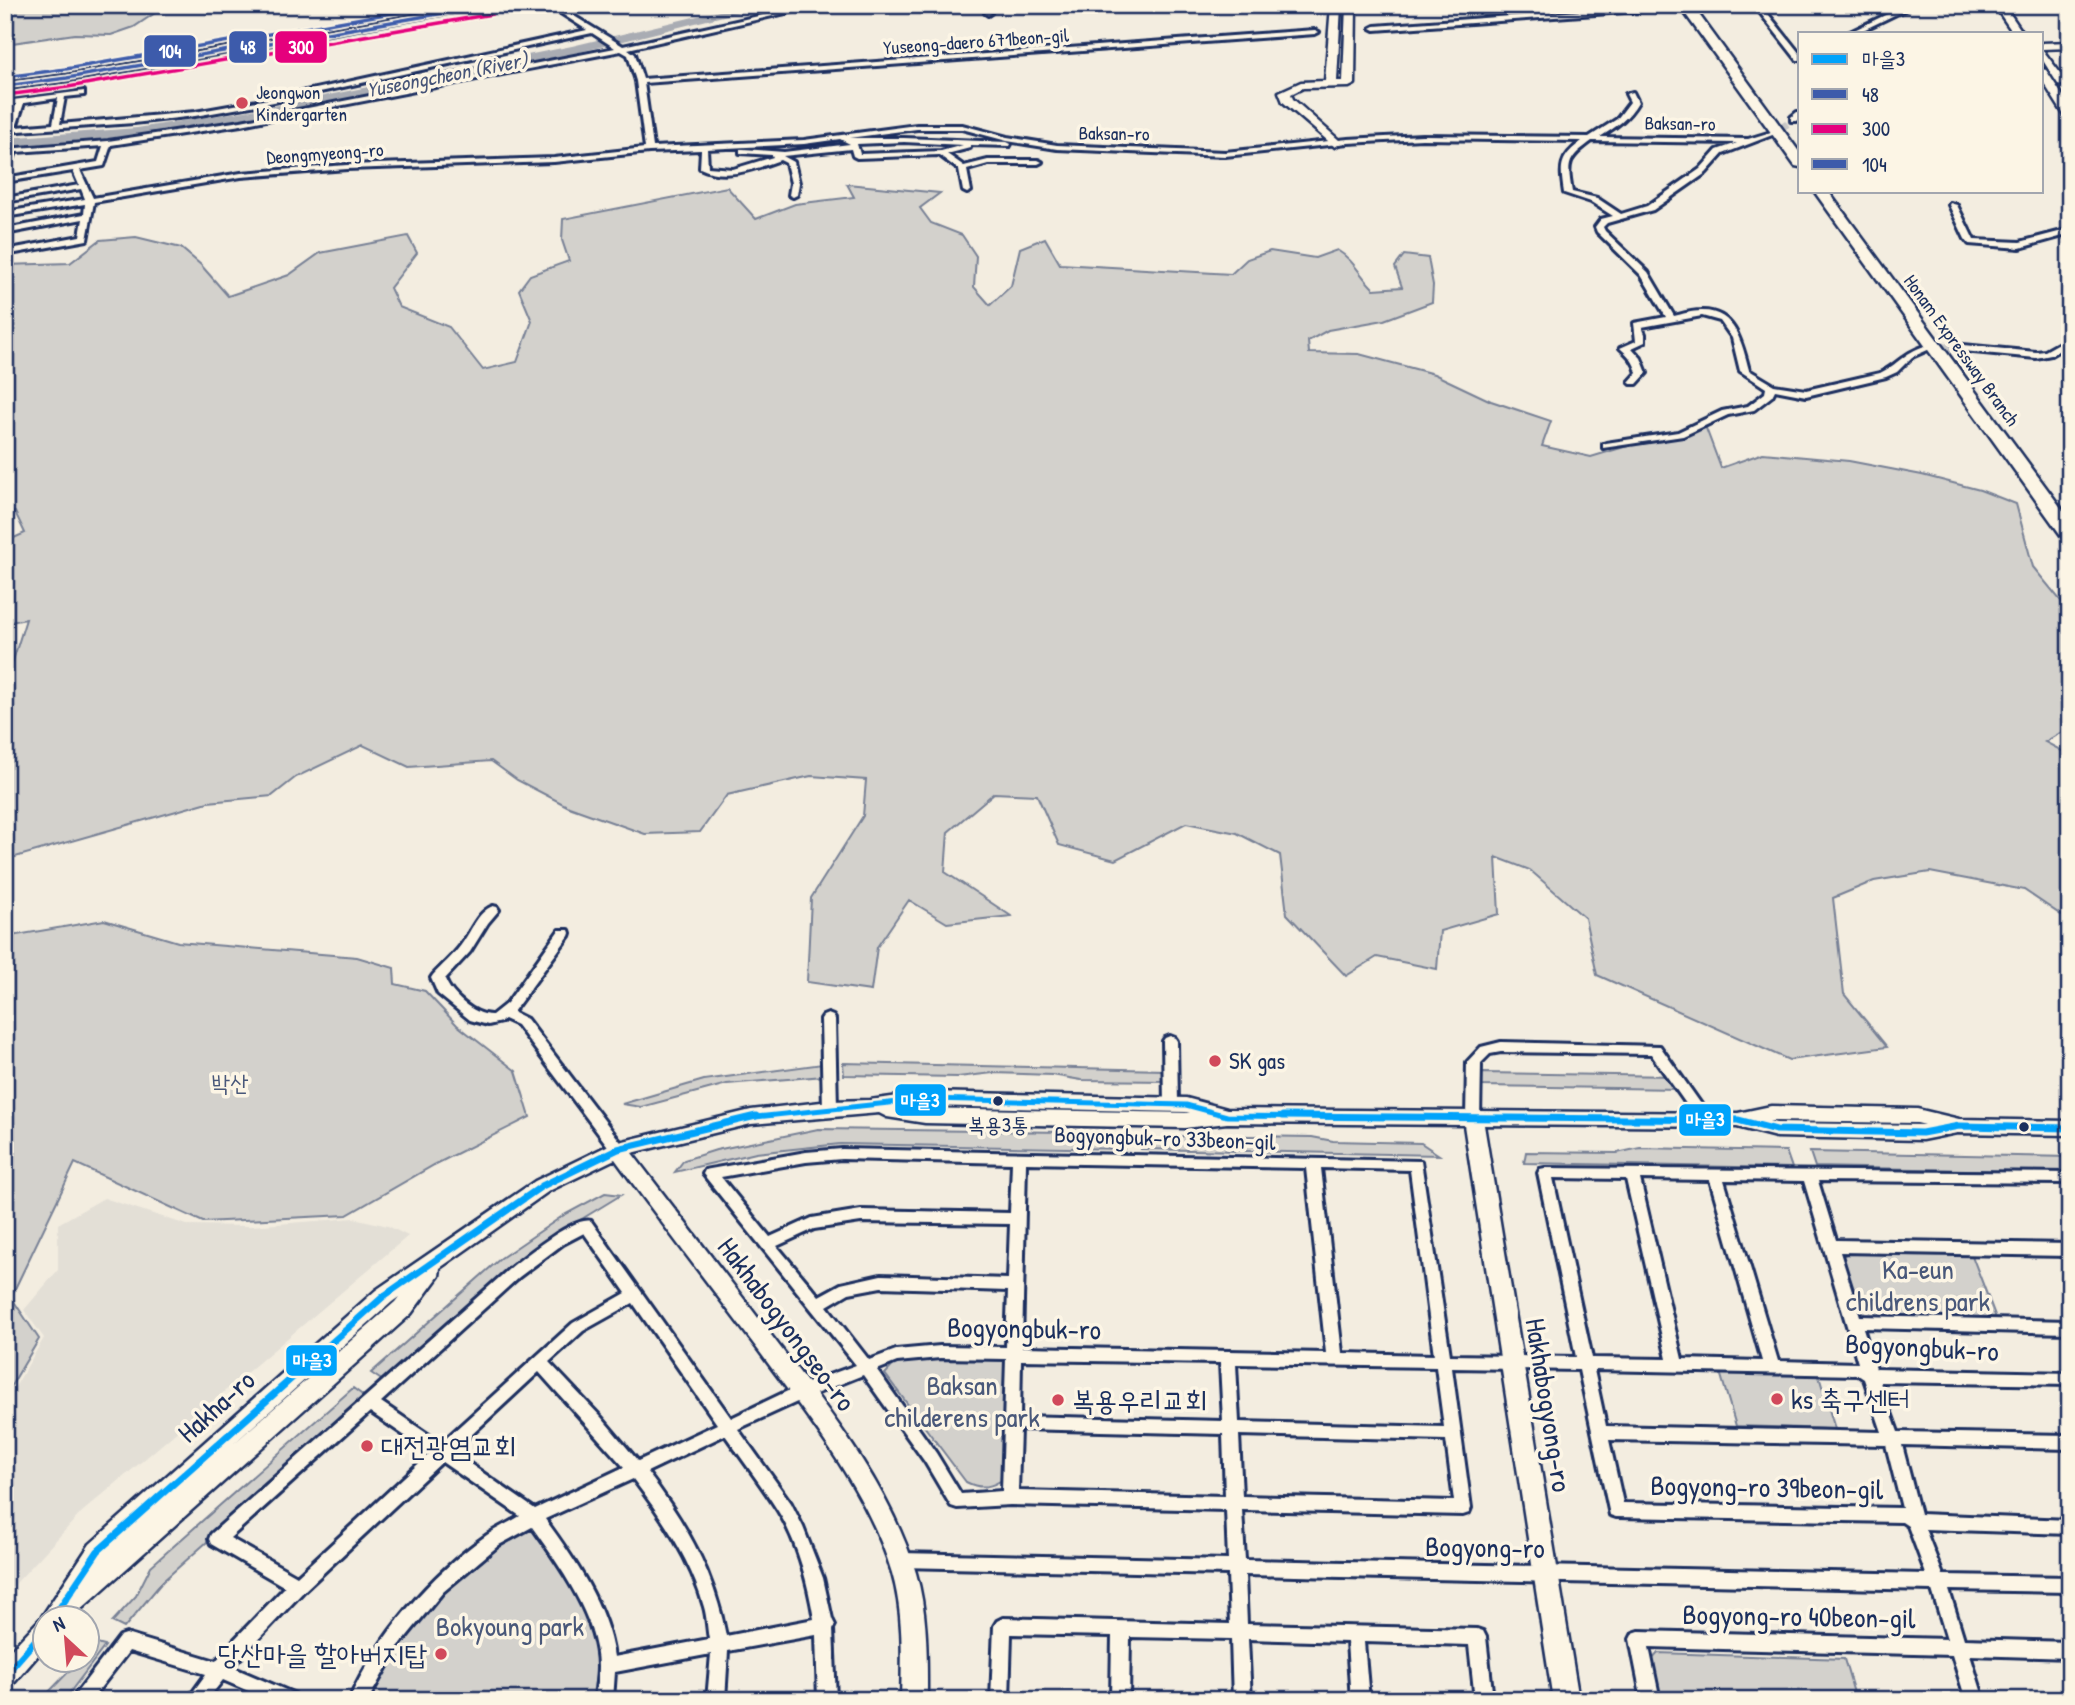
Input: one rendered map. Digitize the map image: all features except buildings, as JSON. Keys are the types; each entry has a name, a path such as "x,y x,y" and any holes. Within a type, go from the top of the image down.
{"highway":[{"path":"1696,5 1798,143"},
{"path":"1682,6 1798,160"},
{"name":"Honam Expressway Branch","path":"1822,192 2070,534"},
{"name":"Honam Expressway Branch","path":"1834,192 2070,512"}],"main road":[{"path":"5,80 55,74 456,5"},
{"path":"5,86 67,78 491,5"},
{"path":"1331,85 1336,5"},
{"path":"1335,143 1284,96 1288,89 1301,85 1349,84 1351,5"}],"street":[{"path":"551,5 622,47 634,59 640,80 649,150"},
{"path":"5,170 9,151 107,143 242,123 818,5"},
{"path":"1757,5 1798,56"},
{"path":"1854,32 1912,5"},
{"path":"1999,5 2017,32"},
{"path":"2009,5 2028,32"},
{"path":"1375,28 1682,6"},
{"path":"21,101 8,130 134,121 220,110 594,30"},
{"name":"Yuseong-daero 671beon-gil","path":"640,80 1315,32"},
{"path":"2044,46 2070,45"},
{"path":"2044,54 2070,94"},
{"path":"2044,75 2070,116"},
{"path":"5,103 81,93"},
{"path":"1619,216 1594,200 1569,193 1564,169 1567,159 1575,150 1625,119 1634,102 1630,94"},
{"path":"55,127 62,96"},
{"name":"Baksan-ro","path":"649,150 804,142 940,126 962,127 1035,145 1225,154 1422,137 1748,141 1771,134"},
{"path":"836,137 854,144"},
{"path":"793,195 795,183 790,162 776,156 735,172 711,170 705,168 703,149 776,156 854,144 904,141 1035,145"},
{"path":"1671,318 1645,274 1601,232 1599,226 1604,221 1650,208 1703,171 1720,152 1748,141"},
{"path":"5,180 101,164 107,143"},
{"path":"854,144 857,156 941,153 974,143"},
{"name":"Deongmyeong-ro","path":"5,215 266,173 389,165 554,160 649,150"},
{"path":"818,151 831,161"},
{"path":"941,153 963,169 967,191"},
{"path":"963,169 988,162 1038,162"},
{"path":"5,253 84,238 90,200 76,169"},
{"path":"5,200 85,186"},
{"path":"1954,205 1972,242 2021,245 2070,231"},
{"path":"5,232 88,216"},
{"path":"1634,382 1642,373 1634,354 1625,348 1640,342 1641,334 1637,325 1702,313 1723,319 1736,338 1745,372 1771,387 1800,393 1843,386 1883,374 1894,370 1909,355 1925,349"},
{"path":"1963,348 2036,355 2048,353 2070,340"},
{"path":"1606,446 1680,434 1725,413 1751,408 1769,394 1771,387"},
{"path":"492,910 465,949 438,978 443,991 475,1017 488,1020 504,1014 564,933"},
{"name":"Hakhabogyongseo-ro","path":"504,1014 522,1022 802,1392 860,1478 900,1560 909,1602 915,1656 914,1700"},
{"path":"828,1019 830,1108"},
{"path":"1170,1041 1171,1104"},
{"path":"1473,1119 1474,1062 1486,1049 1501,1047 1654,1049 1706,1121"},
{"path":"70,1604 403,1308 437,1261 468,1236 542,1186 618,1149 751,1117 830,1108 870,1107 927,1099 1171,1104 1186,1105 1227,1116"},
{"path":"870,1107 938,1117 1185,1121 1227,1116 1738,1120 1776,1130 1922,1133 1959,1126 2070,1128"},
{"name":"Hakhabogyong-ro","path":"1473,1119 1566,1700"},
{"name":"Bogyongbuk-ro 33beon-gil","path":"1010,1498 957,1501 931,1456 888,1395 710,1174 806,1157 842,1154 1416,1165 1443,1362"},
{"path":"1019,1157 1010,1498 1463,1508 1443,1362"},
{"path":"1313,1165 1335,1360"},
{"path":"1601,1433 1545,1173 2070,1178"},
{"path":"1632,1174 1676,1366"},
{"path":"1715,1174 1772,1368"},
{"name":"Bogyong-ro 39beon-gil","path":"1809,1175 1870,1376 1892,1438 1914,1521 1938,1583"},
{"path":"767,1244 812,1224 862,1216 1017,1219"},
{"path":"298,1586 217,1539 514,1273 558,1240 586,1225 785,1508 803,1541 819,1590 826,1625 827,1700"},
{"path":"1830,1246 2070,1250"},
{"path":"815,1305 846,1288 881,1281 1015,1284"},
{"path":"196,1700 219,1670 298,1586 538,1362 578,1327 635,1295"},
{"path":"1854,1322 2070,1327"},
{"name":"Bogyongbuk-ro","path":"358,1700 392,1642 437,1587 493,1541 534,1517 727,1426 802,1392 896,1356 923,1353 1860,1369 1870,1376 2070,1379"},
{"path":"1228,1358 1242,1700"},
{"path":"538,1362 612,1439 677,1531 697,1566 710,1602 719,1645 716,1700"},
{"path":"370,1403 534,1517 568,1564 592,1611 604,1644 607,1666 604,1700"},
{"path":"1012,1422 1453,1434"},
{"name":"Bogyong-ro 39beon-gil","path":"2070,1442 1601,1433 1616,1510 1904,1515 1914,1521 2070,1527"},
{"name":"Bogyong-ro","path":"900,1560 2070,1585"},
{"name":"Bogyong-ro 40beon-gil","path":"1938,1583 1975,1700"},
{"path":"607,1666 826,1625"},
{"path":"1000,1700 1003,1626 1476,1637 1484,1700"},
{"path":"1120,1700 1121,1629"},
{"path":"1355,1634 1360,1700"},
{"path":"1639,1639 1651,1700"},
{"name":"Bogyong-ro 40beon-gil","path":"1639,1639 2070,1650"},
{"path":"80,1700 126,1642 219,1670 278,1698"},
{"path":"5,1675 32,1643"}],"shaded area":[{"path":"104,1198 187,1225 251,1226 354,1218 388,1226 408,1236 82,1512 5,1595 5,1404 44,1338 24,1310 58,1270 58,1224"}],"green space":[{"path":"5,5 175,5 161,9 134,27 111,35 75,34 5,44"},
{"path":"847,184 940,193 920,208 931,223 962,235 976,256 974,287 990,305 1011,286 1020,248 1045,238 1060,264 1231,274 1247,259 1270,251 1315,258 1337,250 1348,258 1374,289 1402,287 1395,267 1404,255 1428,258 1433,285 1432,302 1384,320 1328,330 1308,341 1309,353 1359,354 1434,374 1491,401 1551,421 1542,446 1591,457 1704,423 1721,468 1763,453 1849,461 1922,475 1980,490 2016,504 2033,567 2070,612 2070,727 2045,742 2070,755 2070,921 2024,890 1930,872 1874,881 1833,898 1844,994 1887,1047 1789,1060 1597,975 1585,918 1530,870 1496,857 1499,914 1440,931 1437,969 1377,957 1346,976 1287,914 1280,855 1237,833 1186,823 1115,860 1059,845 1037,795 994,793 948,832 945,872 1011,916 947,923 909,900 877,947 871,991 807,982 811,898 863,816 866,780 811,776 727,795 700,832 645,834 569,807 517,780 491,761 409,767 363,745 296,777 272,796 208,802 5,860 5,686 26,619 5,623 5,542 25,533 15,512 5,513 5,265 70,263 100,240 136,237 181,248 201,265 228,296 289,275 320,253 408,236 417,253 390,288 399,307 449,327 483,370 517,362 532,321 519,290 530,275 569,261 562,240 563,219 727,187 756,219 795,204 854,197"},
{"name":"박산","path":"104,920 178,942 357,957 394,968 395,984 425,991 457,1025 516,1071 530,1117 434,1165 347,1215 203,1222 75,1163 11,1297 39,1339 5,1396 5,937"},
{"path":"843,1063 1165,1070 1165,1081 1081,1080 1052,1075 993,1073 958,1077 844,1075"},
{"path":"822,1064 824,1076 727,1084 641,1107 622,1104 704,1080"},
{"path":"1482,1073 1676,1076 1680,1089 1480,1086"},
{"path":"818,1129 1067,1132 1101,1138 1125,1138 1124,1149 840,1144 756,1153 675,1172 684,1160 716,1150"},
{"path":"1189,1135 1312,1137 1333,1141 1421,1143 1439,1155 1141,1149 1141,1139 1168,1139"},
{"path":"1640,1148 1786,1151 1792,1168 1524,1163 1526,1152 1617,1153"},
{"path":"1810,1152 2070,1157 2070,1172 1815,1167"},
{"path":"605,1193 621,1195 554,1236 386,1383 371,1373 501,1258 564,1215"},
{"name":"Ka-eun childrens park","path":"1849,1252 1971,1253 1996,1318 1866,1315 1857,1309 1840,1258"},
{"name":"Baksan childerens park","path":"999,1357 1008,1363 1005,1478 996,1484 982,1487 966,1482 885,1374 900,1358"},
{"name":"ks 축구센터","path":"1720,1372 1818,1373 1835,1429 1736,1426"},
{"path":"353,1388 368,1399 163,1581 124,1628 112,1622 136,1596 151,1566"},
{"name":"Bokyoung park","path":"527,1525 538,1526 568,1573 600,1645 601,1673 596,1675 592,1700 369,1700 405,1639 434,1600 466,1569"},
{"path":"1658,1653 1844,1659 1856,1700 1659,1700 1650,1662"},
{"path":"66,1674 84,1674 64,1700 41,1700"}],"waterway":[{"name":"Yuseongcheon (River)","path":"5,142 137,132 264,112 572,50 761,5"}],"tunnel":[{"path":"1771,134 1794,119"},
{"path":"1928,349 1963,348"}],"transit line":[{"name":"104","path":"5,77 66,69 438,5"},
{"name":"48","path":"5,86 67,78 490,5"},
{"name":"300","path":"6,95 68,87 492,14"},
{"name":"마을3","path":"62,1604 98,1551 384,1296 542,1186 618,1149 751,1117 830,1108 870,1107 927,1099 1186,1105 1227,1116 1738,1120 1776,1130 1922,1133 1959,1126 2070,1128"},
{"name":"마을3","path":"5,1675 32,1644"}],"place":[{"name":"Jeongwon Kindergarten","path":"242,103"},
{"name":"SK gas","path":"1215,1061"},
{"name":"복용3통","path":"998,1101"},
{"name":"ks 축구센터","path":"1777,1399"},
{"name":"복용우리교회","path":"1058,1400"},
{"name":"대전광염교회","path":"367,1446"},
{"name":"당산마을 할아버지탑","path":"441,1654"}]}
